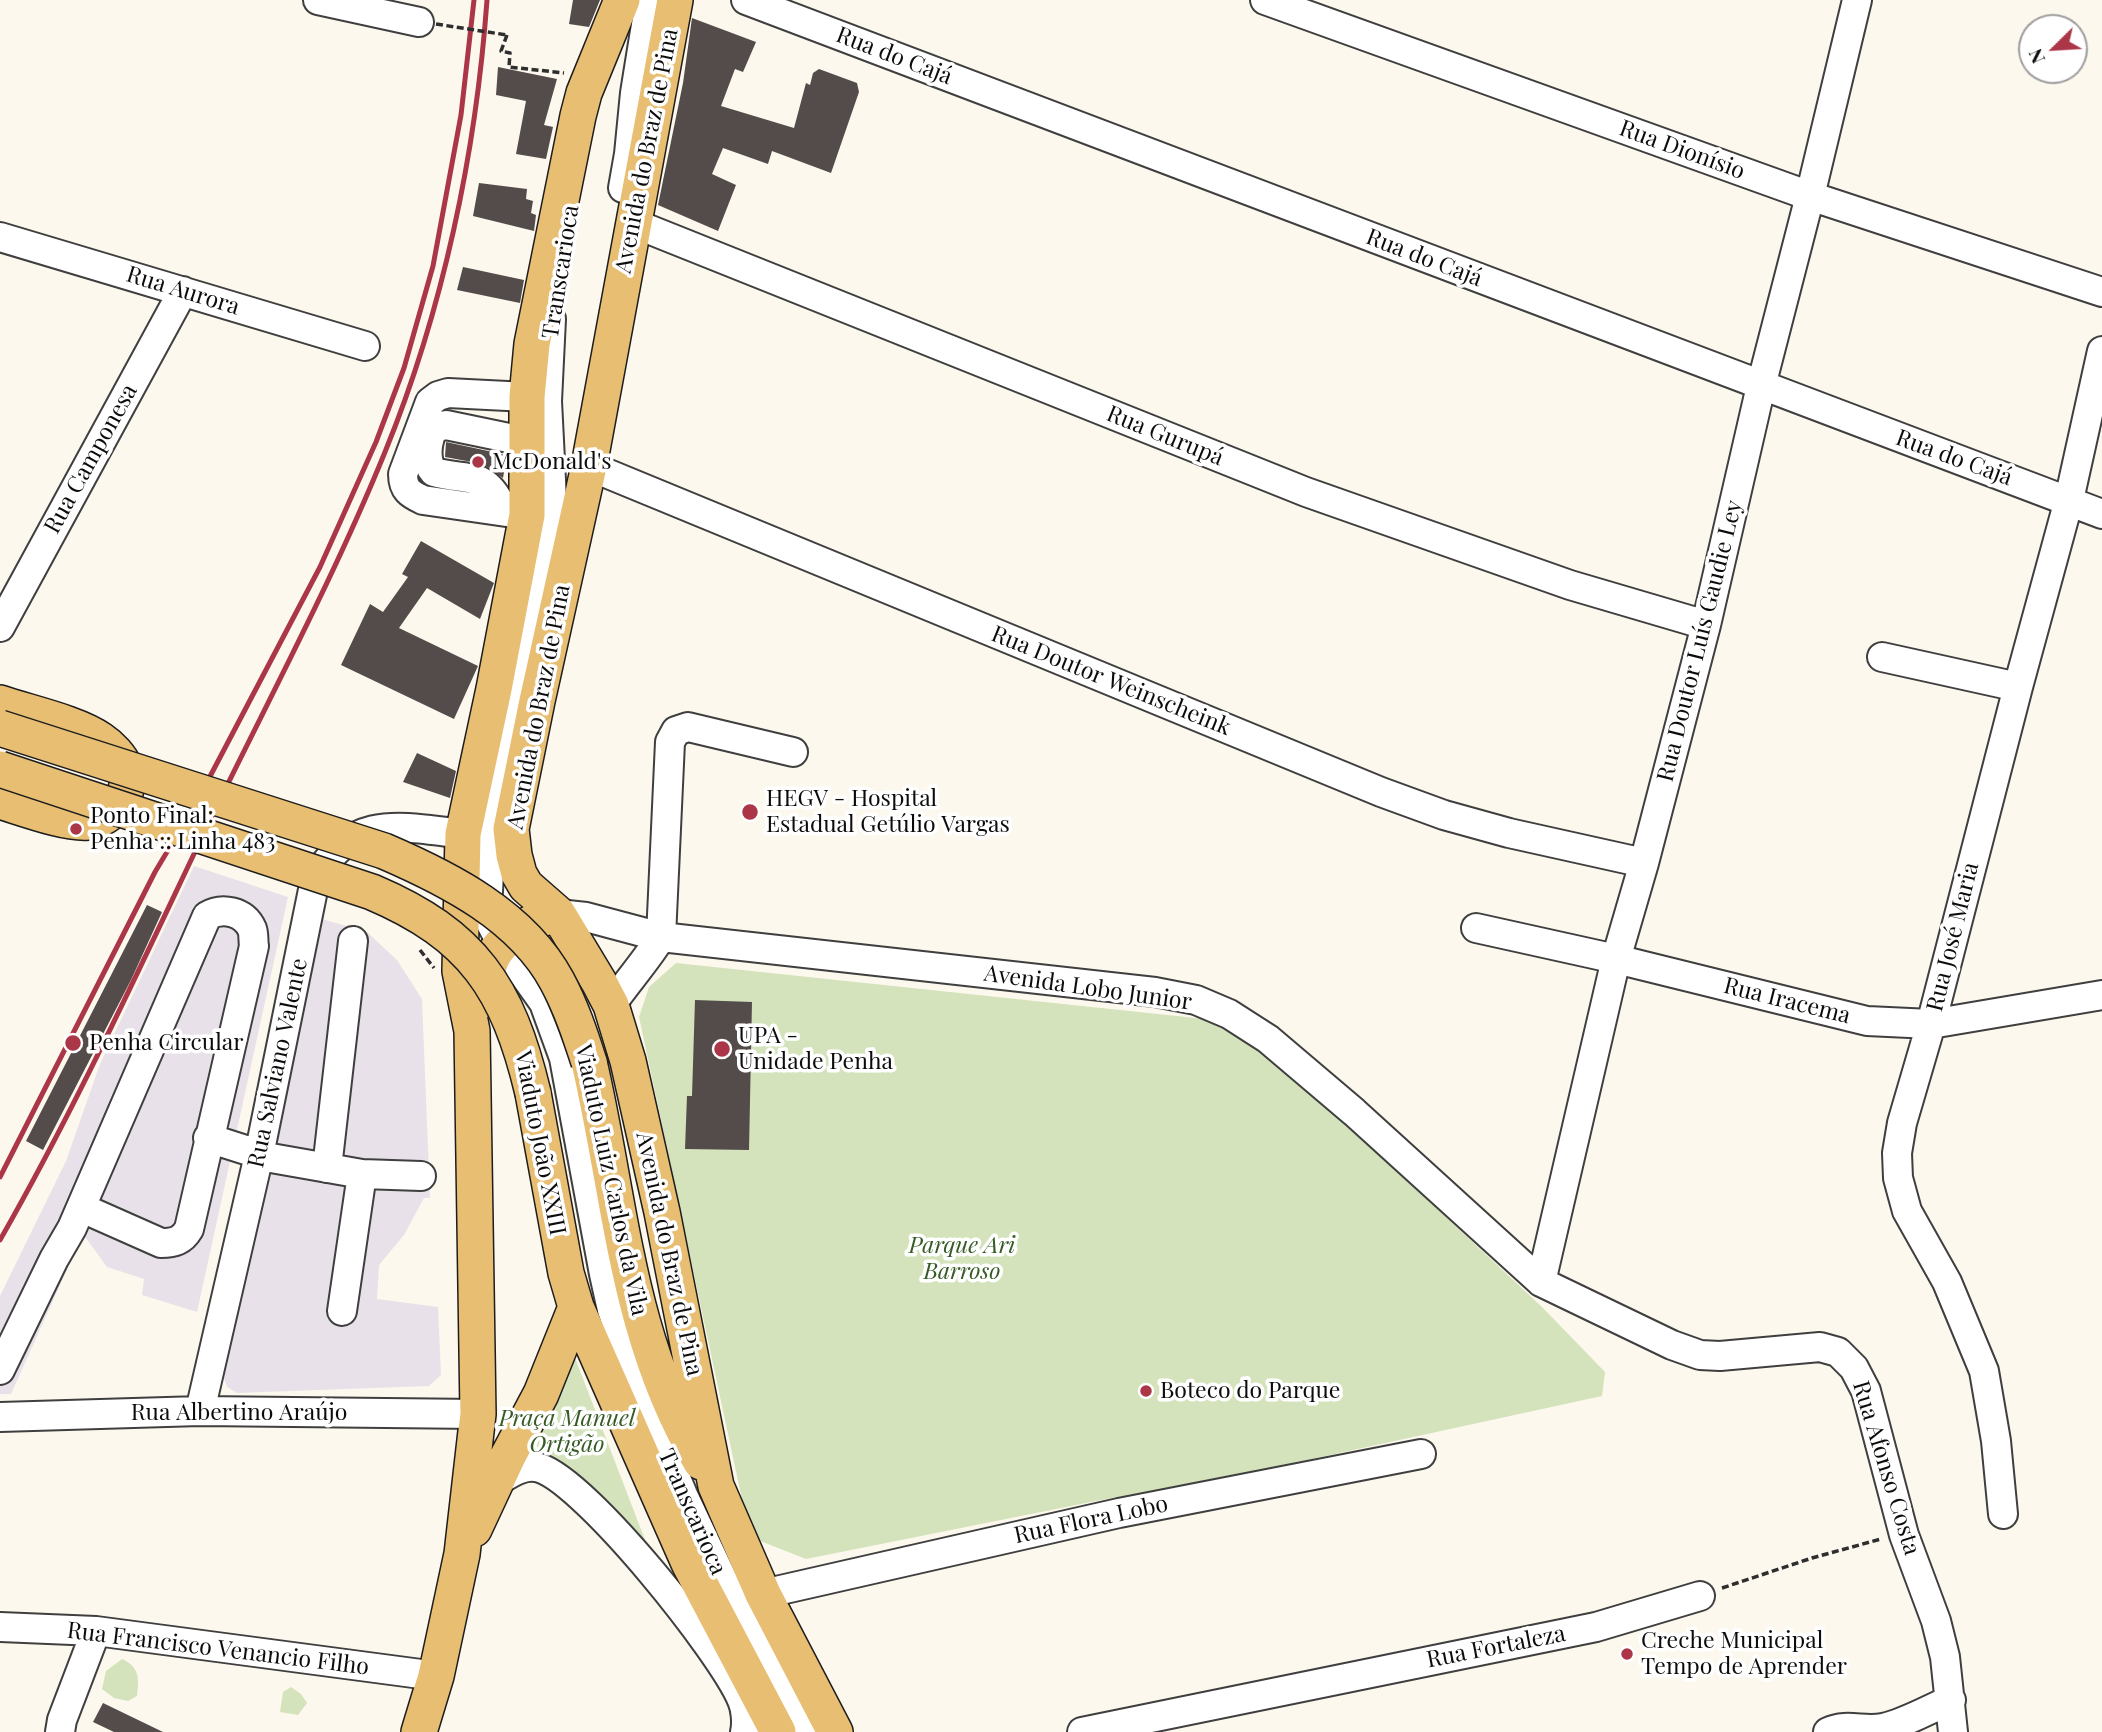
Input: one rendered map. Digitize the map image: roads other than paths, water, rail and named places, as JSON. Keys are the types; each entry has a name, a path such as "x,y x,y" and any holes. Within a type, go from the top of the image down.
{"main road":[{"name":"Avenida do Braz de Pina","path":"462,1554 478,1415 472,1031 460,971 463,834 494,688 515,513 528,442 527,397 533,344 578,116 622,0"},
{"name":"Avenida do Braz de Pina","path":"675,0 589,466 511,830 519,874 526,886 558,914 605,993 628,1061 662,1212 716,1486 763,1594 835,1732"},
{"path":"0,703 100,739 117,755 126,769 127,787 112,812 91,822 77,822 0,801"},
{"name":"Viaduto Luiz Carlos da Vila","path":"0,728 384,851 417,865 486,903 527,942 556,979 569,1006 589,1062 634,1294 646,1341 667,1397 687,1438 716,1486"},
{"name":"Viaduto João XXIII","path":"0,769 372,892 400,904 456,941 477,963 509,1013 526,1060 566,1273 576,1307"},
{"path":"472,1031 501,951 529,924 558,914"},
{"path":"501,951 527,951 540,955 605,993"},
{"path":"419,1732 436,1676 462,1554 541,1394 576,1307"},
{"path":"576,1307 689,1563 778,1732"}],"street":[{"path":"318,0 428,23"},
{"name":"Transcarioca","path":"635,0 623,37 597,96 563,236 548,357 547,401 552,500 546,553 493,810 488,918 501,951 544,1003 564,1058 612,1310 643,1399 716,1569 807,1732"},
{"name":"Transcarioca","path":"546,553 569,483 629,154 635,93 650,0"},
{"name":"Rua do Cajá","path":"746,0 2102,514"},
{"name":"Rua Dionísio","path":"1265,0 1810,196 2102,292"},
{"name":"Rua Doutor Luís Gaudie Ley","path":"1541,1282 1616,959 1706,625 1760,386 1810,196 1857,0"},
{"name":"Rua Gurupá","path":"633,223 1306,492 1570,585 1706,625"},
{"name":"Rua Aurora","path":"0,237 365,346"},
{"name":"Rua Camponesa","path":"0,627 183,291"},
{"name":"Rua José Maria","path":"2003,1514 1996,1441 1984,1371 1947,1282 1907,1211 1898,1178 1897,1153 1902,1123 1931,1024 2069,500 2102,351"},
{"path":"515,513 423,500 409,493 403,483 403,474 430,402 438,396 448,393 527,397"},
{"path":"515,513 481,480 434,472 429,467 428,458 431,434 434,428 446,425 528,442"},
{"name":"Rua Doutor Weinscheink","path":"589,466 1381,792 1444,815 1509,833 1644,863"},
{"path":"1882,657 2018,687"},
{"path":"605,993 628,980 643,966 661,937 670,742 676,730 688,727 793,752"},
{"name":"Rua Salviano Valente","path":"200,1411 259,1155 315,880 326,860 342,843 363,832 383,827 463,834"},
{"path":"0,1370 82,1208 207,916 226,910 245,919 253,930 254,946 189,1229 183,1238 171,1243 161,1243 82,1208"},
{"name":"Avenida Lobo Junior","path":"558,914 586,917 661,937 1156,992 1196,1000 1229,1014 1268,1039 1354,1112 1541,1282"},
{"name":"Rua Iracema","path":"1476,928 1616,959 1867,1021 1931,1024 2102,995"},
{"path":"327,1168 353,941"},
{"path":"208,1139 259,1155 327,1168 362,1174 421,1176"},
{"path":"342,1311 362,1174"},
{"name":"Rua Afonso Costa","path":"1541,1282 1672,1345 1700,1354 1720,1356 1820,1347 1838,1352 1854,1368 1866,1391 1904,1535 1937,1621 1945,1657 1953,1732"},
{"name":"Rua Albertino Araújo","path":"0,1417 200,1411 478,1415"},
{"name":"Rua Flora Lobo","path":"763,1594 1119,1513 1421,1454"},
{"path":"496,1482 526,1467 538,1467 572,1489 597,1512 655,1576 732,1680 744,1703 745,1732"},
{"name":"Rua Fortaleza","path":"1082,1732 1596,1627 1700,1596"},
{"name":"Rua Francisco Venancio Filho","path":"0,1626 96,1631 436,1676"},
{"path":"61,1732 62,1720 96,1631"},
{"path":"1828,1732 1844,1726 1886,1728 1951,1700"}],"railway":[{"path":"0,1177 155,872 195,805 320,567 376,442 404,368 433,266 461,115 474,0"},
{"path":"0,1240 111,1028 324,589 385,452 424,343 454,230 475,115 487,0"}],"place":[{"name":"McDonald's","path":"478,462"},
{"name":"HEGV - Hospital Estadual Getúlio Vargas","path":"750,812"},
{"name":"Ponto Final: Penha :: Linha 483","path":"76,829"},
{"name":"Penha Circular","path":"73,1043"},
{"name":"UPA - Unidade Penha","path":"722,1049"},
{"name":"Boteco do Parque","path":"1146,1391"},
{"name":"Creche Municipal Tempo de Aprender","path":"1627,1654"}],"park label":[{"name":"Parque Ari Barroso","path":"962,1259"},
{"name":"Praça Manuel Ortigão","path":"567,1432"}]}
